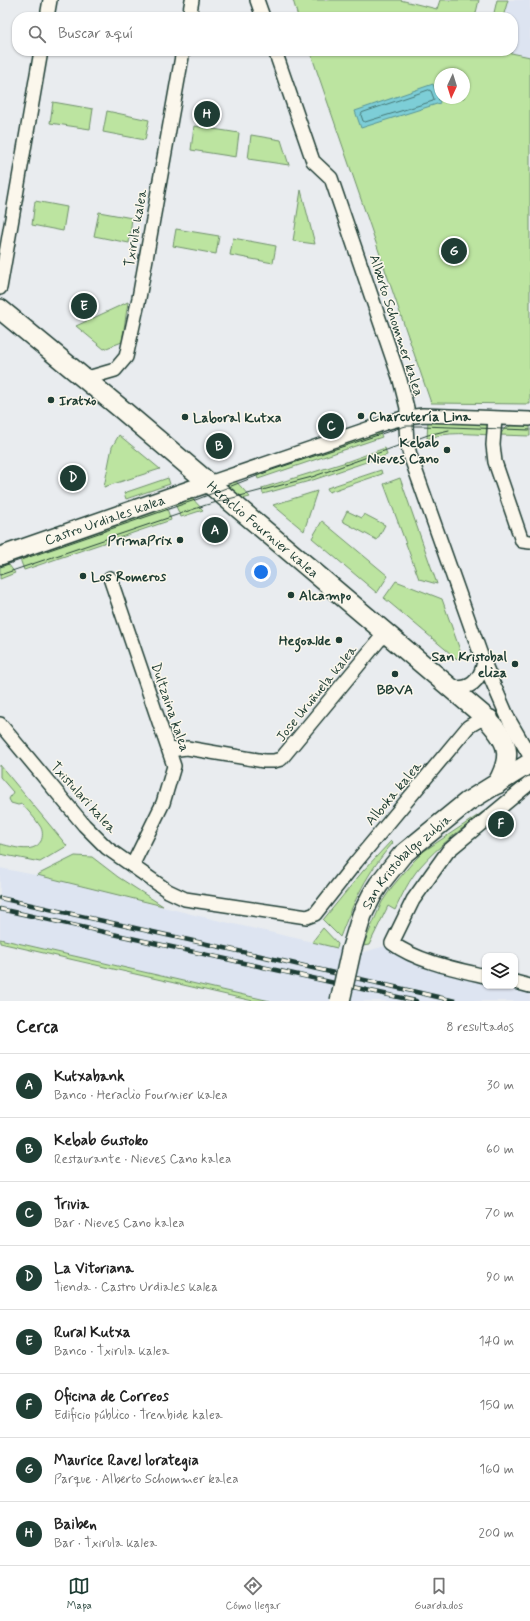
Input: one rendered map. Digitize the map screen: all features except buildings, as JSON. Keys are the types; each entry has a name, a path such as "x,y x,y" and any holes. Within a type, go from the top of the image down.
{"main road":[{"name":"Heraclio Fournier kalea","path":"0,309 209,483 485,717 496,728 504,742 508,757 505,769 497,784"},
{"name":"San Kristobalgo zubia","path":"340,1001 351,951 362,914 379,884 402,855 466,802 530,763"}],"street":[{"path":"48,12 50,0"},
{"path":"190,12 192,0"},
{"path":"257,0 261,12"},
{"path":"0,288 40,56"},
{"name":"Txirula kalea","path":"79,374 91,377 115,370 126,358 139,298 182,56"},
{"name":"Alberto Schommer kalea","path":"277,56 312,161 331,178 400,380 407,408 407,443 410,455 484,662 509,720 530,756"},
{"path":"209,483 385,423 407,417 431,415 530,419"},
{"path":"494,418 493,445 495,462 522,541 530,542"},
{"name":"Castro Urdiales kalea","path":"0,556 209,483"},
{"name":"Dultzaina kalea","path":"110,578 174,763 174,772 163,803 132,866"},
{"name":"Jose Uruñuela kalea","path":"170,750 187,748 264,761 281,759 385,633"},
{"path":"450,687 459,688 474,682 480,677 484,662"},
{"path":"485,717 498,716 509,720"},
{"name":"Alboka kalea","path":"316,914 356,862 468,727 485,717"},
{"name":"Txistulari kalea","path":"0,724 84,825 108,848 168,891 185,898 307,917 316,914"},
{"path":"482,975 449,968 400,949 392,943 413,900 448,851 530,783"},
{"path":"518,983 530,986"}],"shaded area":[{"path":"508,0 530,0 530,57 518,54 518,12 504,12"},
{"path":"0,868 40,876 199,916 361,953 385,946 442,972 482,979 482,989 518,989 518,987 530,989 530,1001 270,1001 0,939"}],"green space":[{"path":"293,0 400,0 437,9 440,0 479,0 476,12 297,12"},
{"path":"497,0 508,0 504,12 494,12"},
{"path":"518,54 530,57 530,404 431,403 312,56 518,56"},
{"path":"53,102 93,109 90,129 50,123"},
{"path":"107,111 149,120 145,140 103,132"},
{"path":"194,126 239,133 236,157 191,150"},
{"path":"251,135 281,140 289,165 248,159"},
{"path":"301,190 315,244 293,241"},
{"path":"35,201 67,207 63,231 32,225"},
{"path":"99,212 132,218 129,243 94,236"},
{"path":"176,229 219,236 216,254 173,246"},
{"path":"233,238 276,246 273,263 230,255"},
{"path":"128,302 122,342 104,349 76,326"},
{"path":"428,420 491,424 491,435 451,434 435,436 427,439"},
{"path":"511,426 530,426 530,436 500,435 505,428"},
{"path":"379,431 382,437 258,479 256,473"},
{"path":"119,435 160,469 104,487 112,447"},
{"path":"385,448 387,455 313,480 263,494 262,488 343,463"},
{"path":"381,470 382,474 329,492 327,488"},
{"path":"168,478 170,484 126,499 124,493"},
{"path":"400,478 437,584 419,579 384,484"},
{"path":"234,479 250,497 238,500 219,484"},
{"path":"317,491 304,531 273,505"},
{"path":"190,496 203,510 181,517 174,502"},
{"path":"166,506 171,520 24,570 19,556"},
{"path":"347,511 362,518 364,514 385,525 377,540 342,521"},
{"path":"322,521 388,576 377,593 312,538"},
{"path":"6,561 15,573 0,579 0,563"},
{"path":"396,581 442,599 461,653 457,659 384,598"},
{"path":"0,765 67,846 40,862 0,854 0,844 16,848 33,848 41,841 42,834 41,828 34,817 22,804 18,805 11,803 9,799 13,792 0,777"},
{"path":"483,812 427,859 409,882 395,910 388,906 369,945 363,946 382,902 392,887 413,862 424,851"},
{"path":"391,841 393,843 368,876 362,887 340,937 323,920 363,871"},
{"path":"75,856 92,857 118,877 163,906 37,875"},
{"path":"323,928 338,944 337,948 312,942"},
{"path":"0,939 270,1001 253,1001 0,943"}],"water":[{"path":"433,84 434,87 434,104 437,104 361,128 355,111"}],"tram line":[{"path":"0,567 198,499 272,470 406,426 530,430"},
{"path":"0,575 206,505 312,477 428,435 449,430"}],"railway":[{"path":"0,898 455,1001"},
{"path":"0,909 416,1001"}],"place":[{"name":"Baiben","path":"207,114"},
{"name":"Maurice Ravel lorategia","path":"454,251"},
{"name":"Rural Kutxa","path":"84,306"},
{"name":"Iratxo","path":"51,400"},
{"name":"Charcutería Lina","path":"361,416"},
{"name":"Laboral Kutxa","path":"185,417"},
{"name":"Trivia","path":"331,426"},
{"name":"Kebab Gustoko","path":"219,446"},
{"name":"Kebab Nieves Cano","path":"447,450"},
{"name":"La Vitoriana","path":"73,478"},
{"name":"Kutxabank","path":"215,530"},
{"name":"PrimaPrix","path":"180,540"},
{"name":"Los Romeros","path":"83,576"},
{"name":"Alcampo","path":"291,595"},
{"name":"Hegoalde","path":"339,640"},
{"name":"San Kristobal eliza","path":"515,664"},
{"name":"BBVA","path":"395,674"},
{"name":"Oficina de Correos","path":"501,824"}]}
